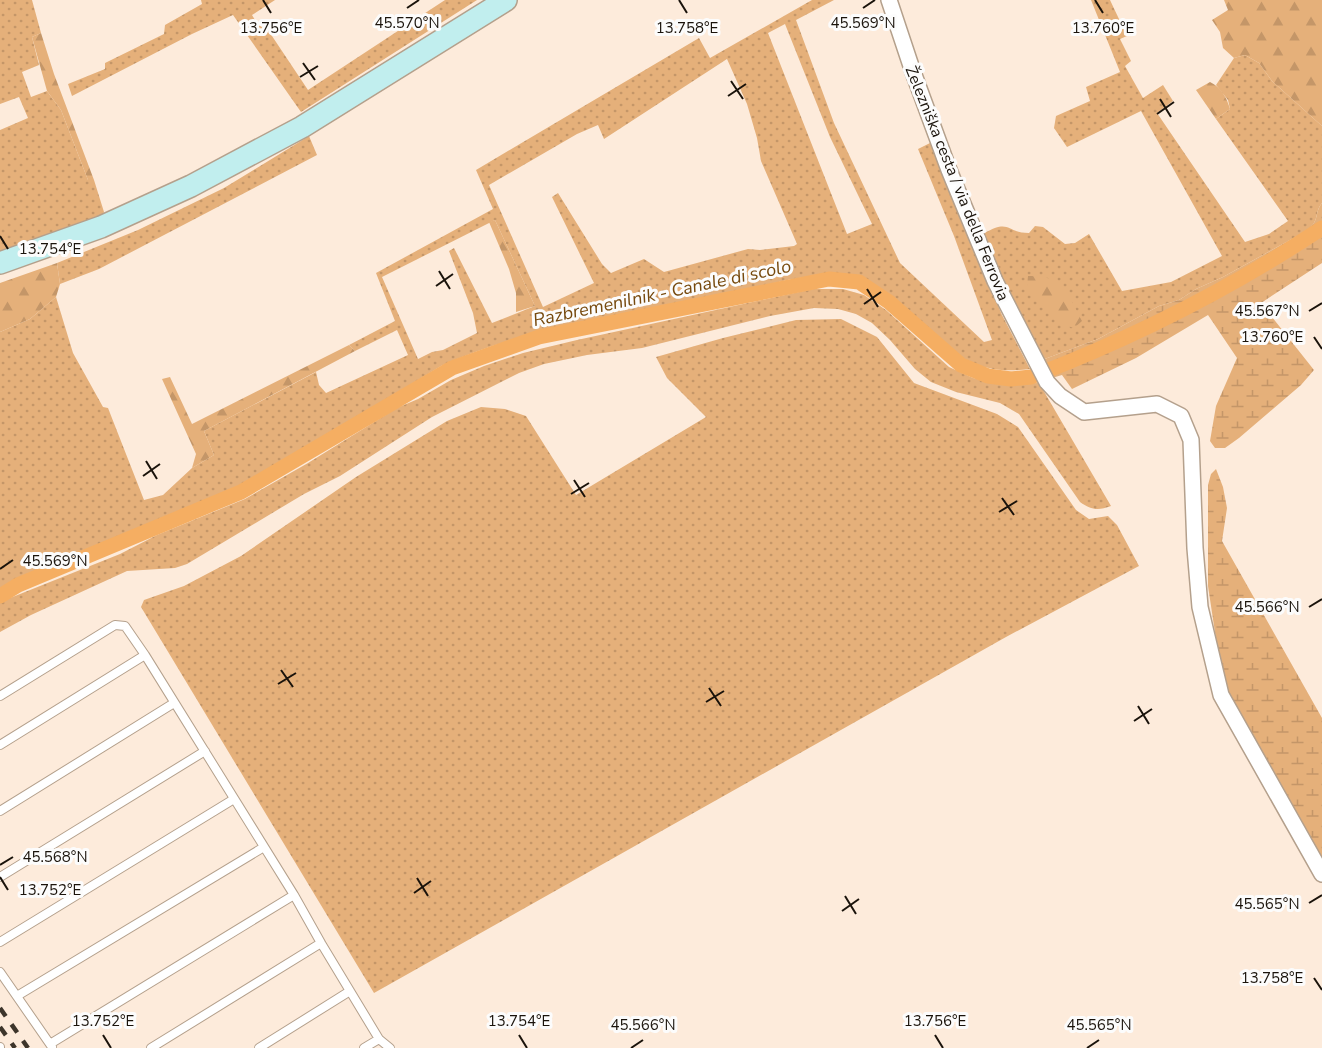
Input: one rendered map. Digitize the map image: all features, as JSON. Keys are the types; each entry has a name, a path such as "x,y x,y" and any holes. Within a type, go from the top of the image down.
{"main road":[{"path":"0,263 101,227 191,186 302,127 506,0"}],"street":[{"name":"Železniška cesta / via della Ferrovia","path":"889,0 949,170 995,281 1047,382 1060,396 1083,412 1157,404 1181,416 1191,440 1195,548 1200,607 1221,695 1322,874"}],"lane":[{"path":"0,696 115,625 125,626 294,895 379,1039 390,1048"},
{"path":"0,745 145,655"},
{"path":"0,811 174,702"},
{"path":"0,877 205,751"},
{"path":"0,942 234,799"},
{"path":"17,996 264,847"},
{"path":"0,972 52,1046 294,895"},
{"path":"151,1048 321,943"},
{"path":"259,1048 350,992"},
{"path":"364,1048 379,1039"}],"green space":[{"path":"0,0 32,0 41,33 32,37 39,65 22,72 31,97 47,91 61,110 88,180 94,180 104,212 101,218 0,253 0,130 28,118 19,97 0,104"},
{"path":"201,0 275,0 252,15 258,25 268,30 308,90 445,0 477,0 301,112 233,15 72,96 68,84 105,69 105,63 164,34 165,25 202,4"},
{"path":"812,0 834,0 796,20 834,123 900,263 984,342 992,340 954,236 918,149 930,143 1002,315 1030,369 996,369 964,360 882,292 867,283 838,275 790,280 581,322 474,352 441,366 236,491 68,557 0,588 0,332 30,319 56,297 73,353 103,407 108,408 144,500 163,495 192,468 214,455 204,431 316,372 319,385 326,393 408,355 397,330 355,351 349,345 395,321 376,273 493,209 476,170 699,38 710,58","holes":["785,24 830,137 872,224 847,234 768,33","727,59 747,104 761,161 797,244 760,250 748,249 664,272 644,259 611,273 602,264 558,193 552,197 594,283 543,307 489,185 577,134 598,125 604,139","495,220 535,306 492,323 454,248 449,251 473,313 477,333 443,350 432,352 418,359 382,277"]},
{"path":"1091,0 1110,0 1127,36 1120,39 1131,61 1125,66 1143,98 1163,85 1173,101 1157,113 1245,242 1269,234 1288,221 1216,119 1230,109 1228,100 1216,85 1234,58 1245,55 1259,63 1272,81 1322,126 1322,203 1314,223 1308,230 1179,300 1159,306 1098,339 1042,360 1014,305 983,234 999,227 1029,233 1035,226 1043,227 1065,244 1075,243 1089,234 1122,291 1171,282 1222,256 1141,111 1067,147 1054,128 1056,116 1090,101 1086,87 1120,72"},
{"path":"1224,0 1322,0 1322,126 1272,81 1259,63 1245,55 1234,58 1223,48 1220,32 1212,20 1228,10"},
{"path":"41,33 94,180 88,180 61,110 47,91 32,37"},
{"path":"1210,82 1223,93 1230,109 1216,119 1196,90"},
{"path":"309,136 317,155 99,269 60,284 57,263 138,230 224,188"},
{"path":"1322,203 1322,263 1261,303 1314,370 1301,385 1225,448 1215,448 1210,441 1216,406 1237,358 1208,315 1136,358 1072,389 1062,375 1052,378 1042,360 1098,339 1159,306 1179,300 1308,230 1314,223"},
{"path":"495,220 535,306 516,312 516,293 509,269 489,222"},
{"path":"57,263 60,284 56,297 30,319 0,332 0,283"},
{"path":"1028,276 1040,276 1057,282 1068,294 1082,321 1074,328 1053,317 1027,287"},
{"path":"813,289 843,289 864,295 886,310 949,367 973,378 997,384 1039,383 1111,506 1095,509 1080,502 1019,414 1000,403 956,392 931,382 915,369 872,323 856,314 838,309 814,308 770,316 642,348 587,355 544,364 519,373 432,417 340,476 304,494 187,564 175,568 127,571 31,615 0,632 0,602 120,554 157,535 245,499 397,408 484,366 523,353 577,340"},
{"path":"841,319 877,337 914,383 997,414 1018,427 1076,510 1089,519 1108,516 1117,525 1139,566 1006,637 374,993 141,607 144,600 184,586 241,556 356,477 447,421 481,407 505,409 526,416 576,495 706,417 667,378 656,357 796,320"},
{"path":"349,345 355,351 204,431 214,455 192,468 196,454 162,379 170,377 192,424"},
{"path":"1216,469 1223,487 1227,508 1222,541 1322,718 1322,865 1228,691 1219,659 1208,586 1208,485 1211,474"}],"waterway":[{"name":"Razbremenilnik - Canale di scolo","path":"0,596 18,585 241,492 452,368 539,337 829,279 859,282 889,302 961,365 988,376 1011,379 1031,377 1144,329 1253,271 1322,228"}],"railway":[{"path":"0,1008 28,1048"},
{"path":"0,1027 15,1048"}]}
